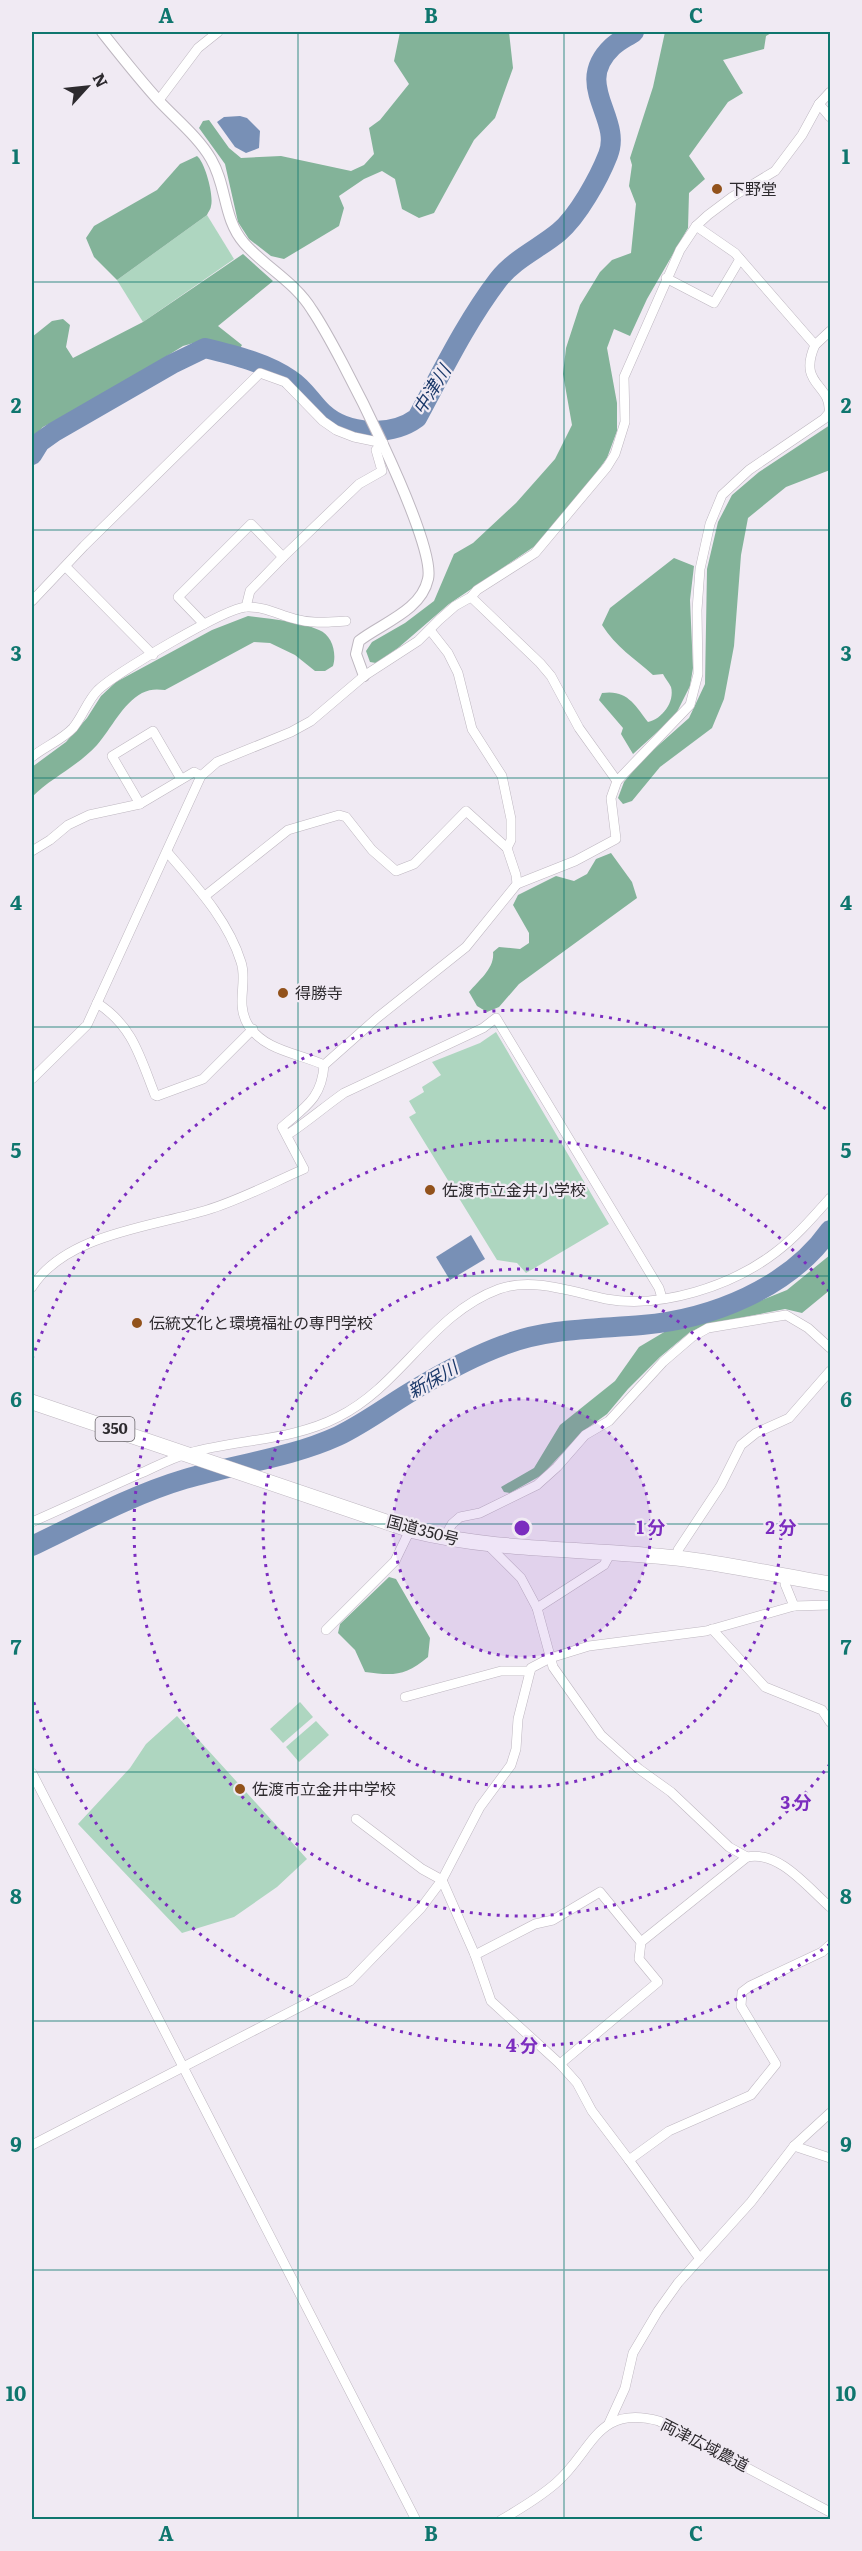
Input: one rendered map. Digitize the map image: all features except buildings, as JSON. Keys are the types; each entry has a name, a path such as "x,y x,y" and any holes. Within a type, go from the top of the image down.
{"highway":[{"name":"国道350号","path":"32,1402 410,1530 444,1538 488,1545 676,1558 831,1584"}],"street":[{"path":"102,32 212,160 230,222 244,244 295,288 312,309 371,418 425,547 430,568 428,582 421,597 408,609 359,641 356,654 364,676"},
{"path":"159,100 198,48 218,32"},
{"path":"32,1079 87,1025 119,952 168,853 182,814 201,776 217,762 291,732 310,721 364,676 418,641 454,606 471,597 477,590 535,553 546,543 611,460 625,422 624,377 680,250 696,226 722,204 775,171 802,135 819,104 831,92"},
{"path":"819,104 831,117"},
{"path":"696,226 740,259 814,345"},
{"path":"666,278 714,303 740,259"},
{"path":"32,1287 45,1269 63,1255 123,1232 216,1207 304,1169 282,1127 314,1098 321,1088 324,1065 377,1018 466,947 517,884 575,861 616,839 611,798 617,781 690,705 698,674 697,610 700,569 710,524 722,495 749,470 829,413 827,400 809,372 808,359 814,345 831,331"},
{"path":"32,601 84,546 260,373 285,382 323,421 336,430 354,438 381,441"},
{"path":"246,607 250,591 284,557 359,484 382,471 376,450 381,441"},
{"path":"204,624 178,597 251,524 284,557"},
{"path":"66,567 153,655"},
{"path":"471,597 551,676 579,728 617,781"},
{"path":"32,757 71,730 86,705 107,682 204,624 246,607 316,622 346,621"},
{"path":"430,630 458,673 472,729 502,776 511,819 511,840 507,848"},
{"path":"140,804 112,756 120,751 153,731 181,779"},
{"path":"32,851 68,825 89,815 140,804 194,772 201,776"},
{"path":"205,896 288,830 339,815 346,817 372,850 396,872 414,864 466,811 507,848 517,884"},
{"path":"168,853 205,896 232,938 243,965 242,1009 253,1029 283,1052 308,1058 324,1065"},
{"path":"97,1003 115,1015 134,1040 157,1096 203,1079 253,1029"},
{"path":"286,1135 314,1118 325,1106 344,1093 483,1028 496,1018 659,1288 662,1298"},
{"path":"32,1522 193,1455 237,1442 283,1436 337,1418 362,1404 401,1371 441,1325 459,1310 502,1288 524,1283 624,1302 691,1294 747,1271 777,1252 831,1198"},
{"path":"444,1538 452,1524 460,1517 480,1513 537,1485 557,1467 585,1435 609,1421 679,1346 708,1328 786,1315 808,1328 831,1348"},
{"path":"676,1558 678,1550 720,1485 741,1445 756,1433 789,1418 831,1371"},
{"path":"326,1630 391,1566 404,1546 410,1530"},
{"path":"488,1545 521,1578 537,1608 553,1667 601,1735 639,1769 671,1792 729,1847 747,1857"},
{"path":"537,1608 604,1565 610,1554"},
{"path":"785,1584 794,1606"},
{"path":"32,2145 350,1981 421,1908 442,1880 480,1807 511,1765 516,1749 518,1719 530,1671 540,1662 589,1646 712,1629 794,1606 831,1605"},
{"path":"712,1629 765,1687 822,1710 831,1722"},
{"path":"405,1697 501,1671 530,1671"},
{"path":"32,1773 416,2520"},
{"path":"356,1819 422,1869 442,1880 475,1955 491,2001 578,2083 592,2111 700,2259"},
{"path":"560,2064 658,1982 639,1959 641,1942 747,1857 758,1855 777,1862 831,1907"},
{"path":"475,1955 535,1923 553,1920 600,1892 641,1942"},
{"path":"629,2160 669,2131 750,2095 776,2064 741,2006 742,1992 822,1952 831,1945"},
{"path":"501,2520 557,2482 609,2423 625,2388 633,2353 658,2311 700,2259 751,2202 794,2146 831,2113"},
{"path":"794,2146 831,2158"},
{"name":"両津広域農道","path":"609,2423 629,2416 659,2421 831,2512"},
{"path":"518,2510 525,2520"}],"green space":[{"path":"400,32 509,32 513,68 495,118 474,140 434,213 419,218 402,209 395,179 382,171 364,179 339,196 344,208 339,226 284,259 271,256 249,239 238,222 225,164 199,128 203,121 209,120 229,148 241,158 281,156 351,171 364,165 374,154 369,128 380,120 409,84 394,61"},
{"path":"665,32 773,32 766,36 764,49 723,60 743,93 728,102 689,156 705,179 689,193 688,228 647,299 630,336 614,329 607,348 617,403 617,431 607,458 538,544 449,604 398,648 376,663 370,662 366,651 372,642 405,623 434,601 454,554 473,543 516,503 555,459 572,425 563,374 566,348 580,305 600,272 612,260 631,253 636,204 629,186 632,165 630,158 653,87"},
{"path":"197,156 206,172 210,187 212,201 207,215 117,280 94,257 86,238 94,226 157,190 180,164"},
{"path":"207,215 234,259 143,322 117,280"},
{"path":"243,254 273,281 218,326 242,345 238,352 204,340 183,346 101,397 43,427 32,438 32,337 52,321 63,319 70,325 66,347 73,358 143,322"},
{"path":"830,425 830,470 786,487 748,518 741,555 734,646 724,699 712,728 660,767 632,801 623,804 618,798 624,782 643,759 689,718 705,684 707,569 718,522 732,495 759,472"},
{"path":"674,558 694,566 690,600 693,668 690,686 675,716 633,754 621,734 623,728 599,700 602,693 611,692 624,696 634,704 648,722 658,717 666,709 671,698 671,687 663,674 653,675 619,646 602,625 610,608"},
{"path":"248,616 294,622 323,632 332,645 333,666 325,671 315,671 295,655 270,643 254,642 165,690 156,689 142,693 129,703 90,752 32,797 32,767 66,742 87,718 101,696 116,682 212,630"},
{"path":"611,853 632,882 637,898 519,984 499,1007 487,1012 477,1006 469,992 489,969 493,952 499,947 520,949 529,943 529,933 513,905 518,895 556,876 574,881 587,874 596,859"},
{"path":"496,1032 609,1224 526,1273 517,1263 497,1260 409,1117 416,1113 409,1101 424,1092 422,1087 441,1075 432,1062 480,1043"},
{"path":"830,1255 830,1290 802,1313 785,1309 709,1324 690,1332 660,1357 607,1414 582,1432 542,1475 510,1493 504,1492 501,1487 534,1468 560,1425 615,1381 639,1347 671,1328 752,1304 787,1290"},
{"path":"389,1577 396,1579 430,1638 428,1657 413,1668 399,1673 365,1672 355,1650 338,1633 340,1624"},
{"path":"300,1702 313,1717 283,1743 270,1729"},
{"path":"177,1716 307,1859 277,1887 234,1917 182,1933 78,1824 130,1768 146,1744"},
{"path":"316,1721 329,1735 299,1762 286,1747"}],"water":[{"path":"224,117 247,118 260,131 259,148 246,153 235,147 217,122"},
{"path":"471,1235 485,1259 450,1280 436,1257"}],"waterway":[{"name":"中津川","path":"32,455 40,442 54,432 172,364 205,348 250,360 282,374 296,383 323,413 344,426 382,431 417,418 465,330 498,280 527,254 559,232 580,207 594,185 608,155 611,141 597,88 597,75 601,61 612,47 634,32"},
{"name":"新保川","path":"32,1546 166,1485 320,1444 359,1425 439,1375 520,1339 555,1332 668,1322 721,1308 771,1284 813,1250 830,1230"}],"place":[{"name":"下野堂","path":"717,189"},
{"name":"得勝寺","path":"283,993"},
{"name":"佐渡市立金井小学校","path":"430,1190"},
{"name":"伝統文化と環境福祉の専門学校","path":"137,1323"},
{"name":"佐渡市立金井中学校","path":"240,1789"}]}
